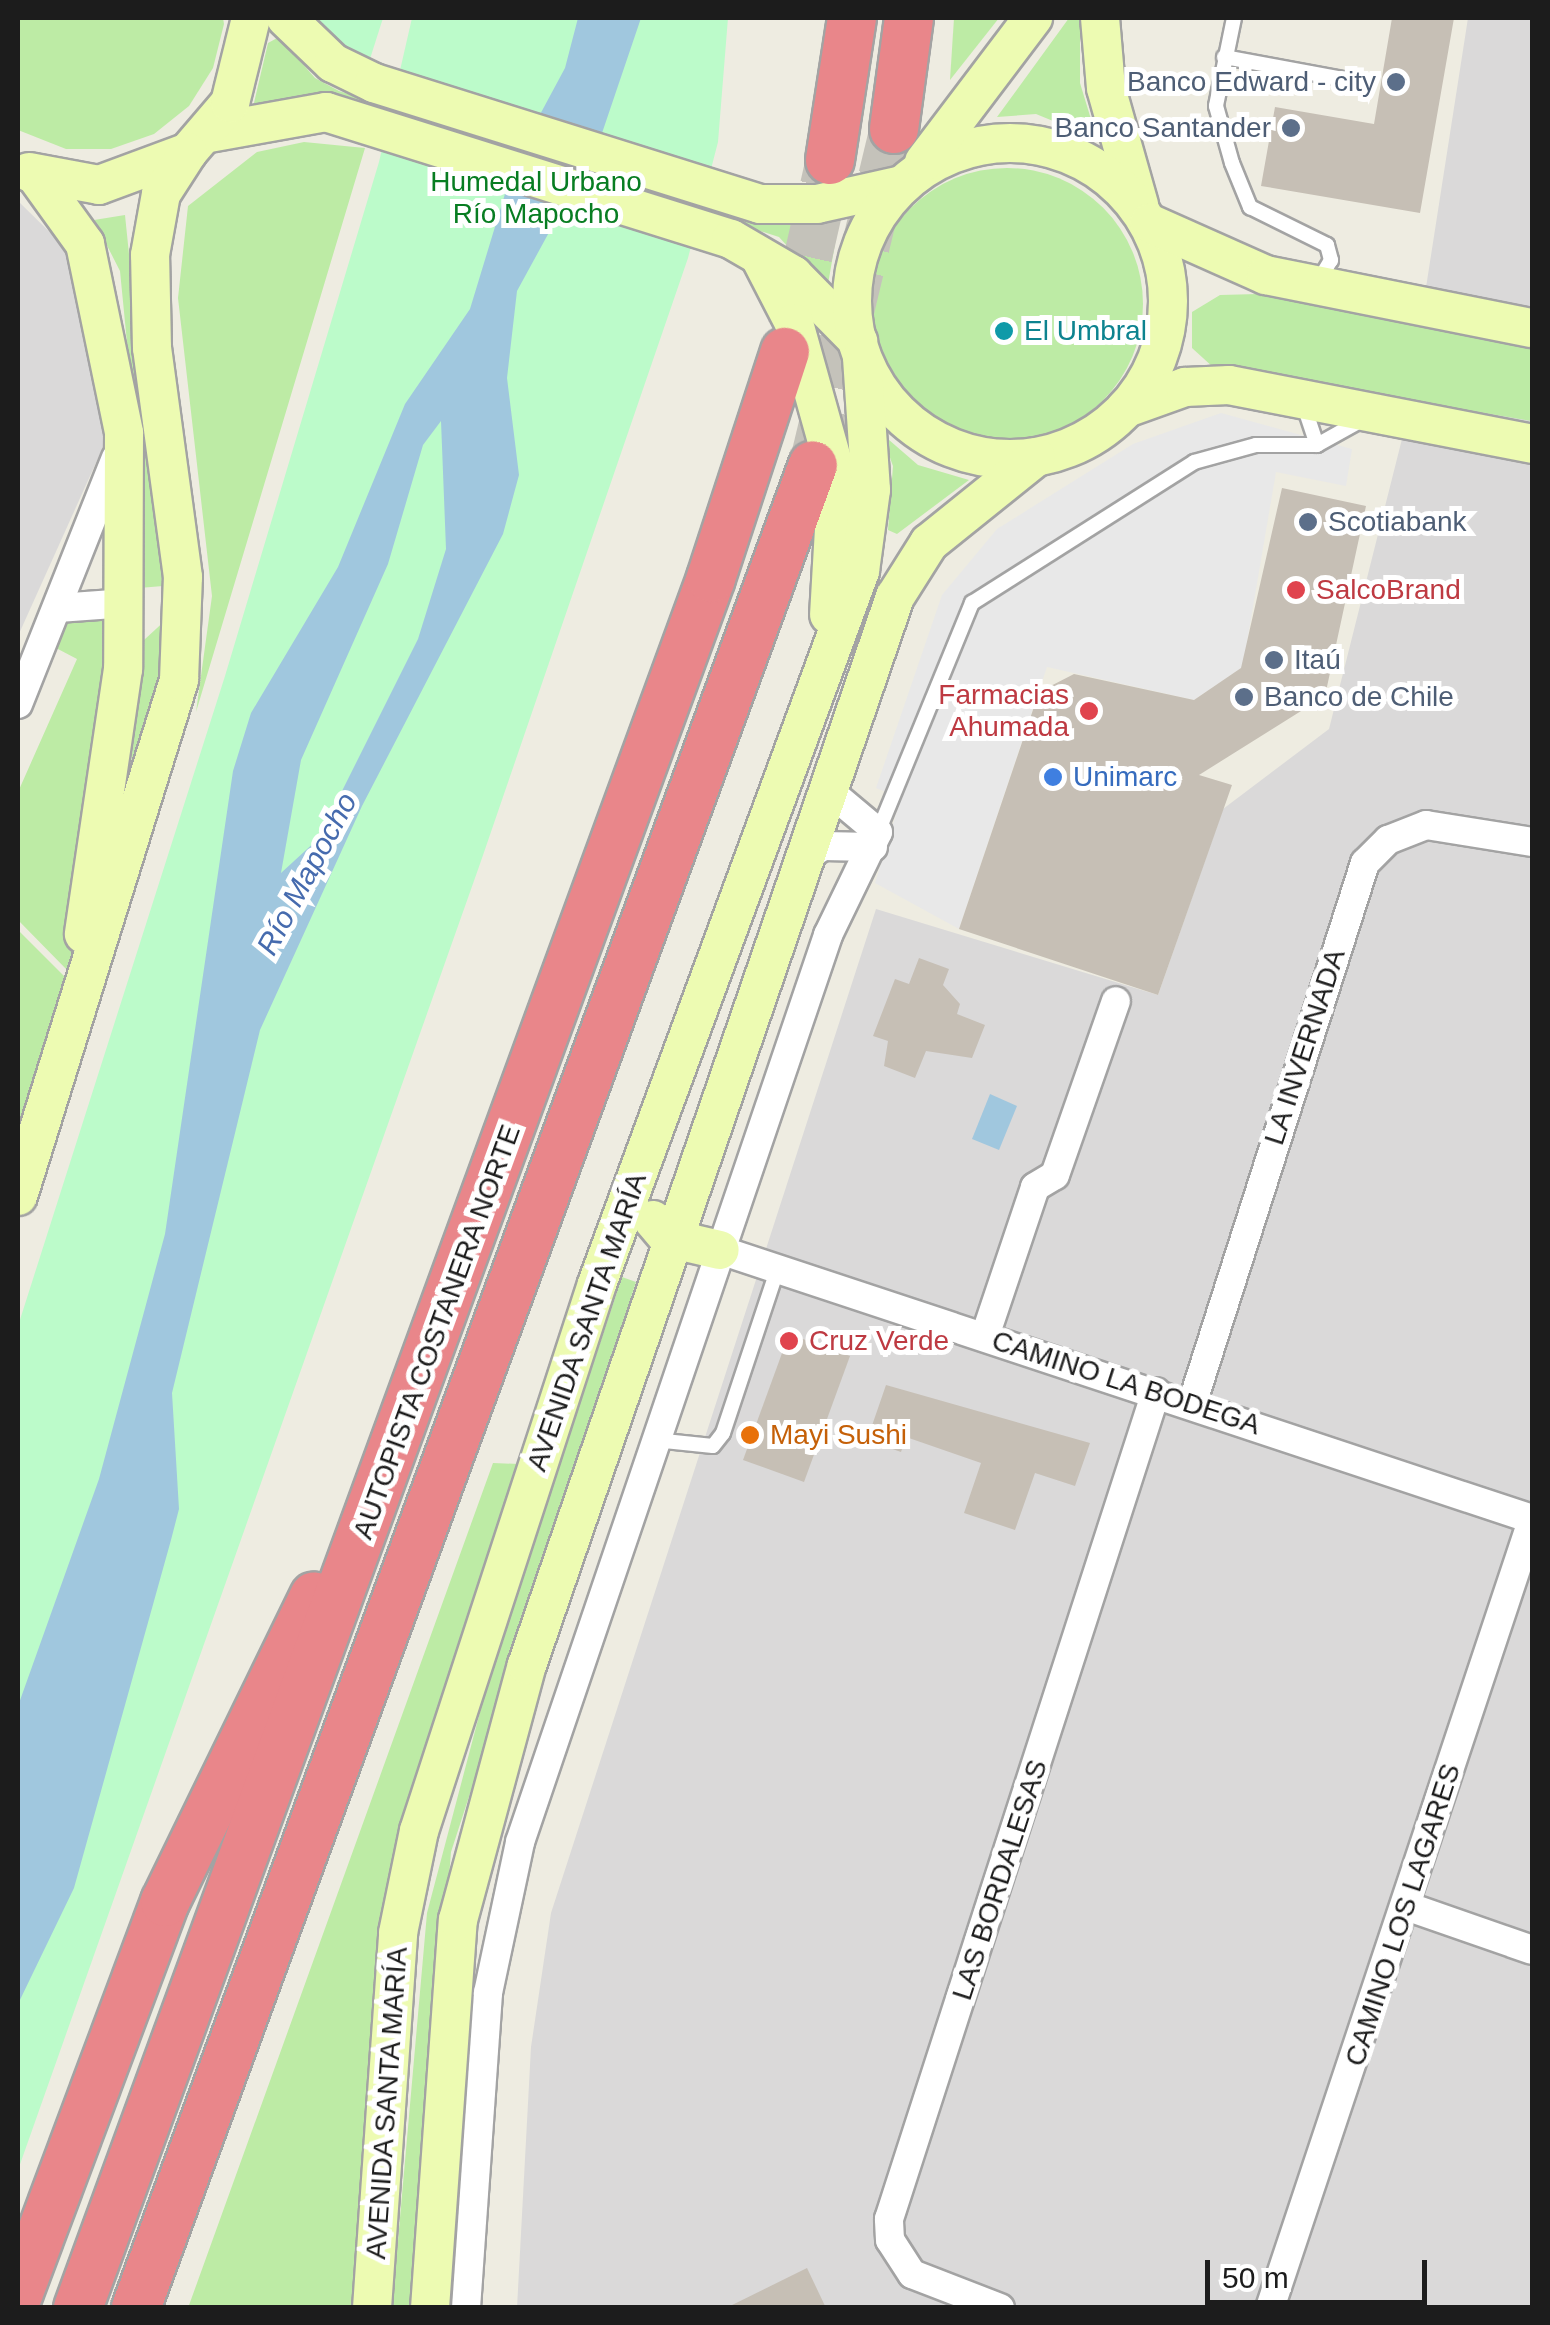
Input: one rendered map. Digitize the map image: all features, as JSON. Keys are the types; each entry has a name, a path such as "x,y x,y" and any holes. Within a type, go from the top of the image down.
{"highway":[{"path":"830,160 852,18"},
{"path":"894,129 909,18"},
{"name":"AUTOPISTA COSTANERA NORTE","path":"78,2308 386,1472 785,352"},
{"name":"AUTOPISTA COSTANERA NORTE","path":"136,2308 813,465"},
{"path":"18,2296 165,1902 288,1644 386,1472"},
{"path":"171,2308 283,1905"}],"main road":[{"path":"18,1196 166,737 184,590 150,271 157,206 245,70 251,18"},
{"path":"286,18 333,63 381,86 740,198 799,206 908,181 965,149 1034,144 1088,162 1144,216 1226,262 1315,286 1532,328"},
{"path":"860,349 859,257 908,181 1033,18"},
{"path":"26,171 99,185 198,142 302,110 359,121 743,244 860,349 890,403 931,438 982,457 1036,456 1092,436 1126,408 1154,367 1168,319 1166,270 1144,216 1106,88 1100,18"},
{"path":"26,171 85,244 124,432 127,603 107,813 59,1060"},
{"path":"743,244 794,323 837,477 820,688"},
{"name":"AVENIDA SANTA MARÍA","path":"372,2308 407,1882 650,1139 820,688 869,532 860,349"},
{"path":"1126,408 1202,384 1302,399 1532,444"},
{"name":"AVENIDA SANTA MARÍA","path":"430,2308 468,1858 668,1238 802,860 912,566 1036,456"},
{"path":"127,603 184,590"},
{"path":"650,1139 649,1211 668,1238 720,1250"},
{"path":"694,1166 700,1210 720,1250"}],"street":[{"path":"18,704 124,432"},
{"path":"58,608 127,603"},
{"path":"828,790 875,839"},
{"name":"LA INVERNADA","path":"1192,1404 1365,863 1388,840 1426,825 1532,842"},
{"path":"802,860 823,846 875,839"},
{"path":"466,2308 501,1918 654,1440 828,935 875,839"},
{"path":"985,1336 1035,1186 1055,1175 1116,1001"},
{"name":"CAMINO LA BODEGA","path":"720,1250 1532,1520"},
{"name":"LAS BORDALESAS","path":"1000,2308 912,2274 890,2240 889,2219 1156,1392"},
{"name":"CAMINO LOS LAGARES","path":"1270,2308 1532,1520"},
{"path":"1406,1906 1532,1950"}],"lane":[{"path":"1234,18 1216,106 1232,162 1250,207 1327,245 1331,260 1315,286"},
{"path":"1224,57 1348,80"},
{"path":"1302,399 1317,445"},
{"path":"875,839 972,603 1194,462 1256,445 1317,445 1372,414"},
{"path":"654,1440 713,1446 723,1433 778,1268"}],"shaded area":[{"path":"1468,18 1532,18 1532,2307 517,2308 531,2047 551,1913 876,909 1158,995 1223,809 1329,729 1403,435"},
{"path":"18,201 72,254 108,436 18,636"},
{"path":"1221,413 1352,449 1346,486 1276,472 1247,642 1261,655 1194,700 1047,667 959,929 875,883 901,798 876,788 942,595 997,529 1133,444"}],"green space":[{"path":"18,18 223,18 224,24 213,68 189,106 154,134 111,149 66,149 18,130"},
{"path":"307,18 383,18 369,62 340,44"},
{"name":"Humedal Urbano Río Mapocho","path":"412,18 728,18 718,142 688,258 481,861 18,2170 18,1326 225,676 379,162"},
{"path":"954,18 999,18 950,80"},
{"path":"1069,18 1080,18 1080,83 1097,139 1036,114 997,117"},
{"path":"279,37 315,78 339,91 504,143 253,107 268,43"},
{"path":"304,142 365,148 196,712 212,596 178,298 188,206 257,152"},
{"path":"560,159 768,224 840,215 827,290 779,237 557,166"},
{"path":"1007,168 1059,179 1103,208 1132,252 1143,304 1132,356 1103,400 1059,429 1007,440 955,429 911,400 882,356 871,304 882,252 911,208 955,179"},
{"path":"125,215 163,586 139,588 145,526 120,271 94,220"},
{"path":"1258,294 1532,346 1532,421 1214,368 1192,348 1192,312 1220,295"},
{"path":"881,433 918,465 969,480 897,534 888,530 893,466"},
{"path":"86,612 119,616 69,972 18,920 18,792 77,659 56,648 68,621"},
{"path":"169,617 164,700 127,801 144,640"},
{"path":"18,930 66,978 18,1129"},
{"path":"622,1277 636,1282 451,1852 415,2307 392,2308 427,1913 489,1678"},
{"path":"493,1463 519,1464 405,1819 357,2307 188,2308"}],"water":[{"name":"Río Mapocho","path":"578,18 641,18 600,139 517,291 507,378 519,475 503,534 362,806 260,1030 172,1393 179,1509 74,1888 18,2004 18,1706 99,1479 165,1234 233,771 251,713 338,567 405,404 470,309 515,161 565,68","holes":["441,421 446,549 418,639 318,839 281,873 301,760 388,564 423,445"]},
{"path":"990,1094 1017,1106 999,1150 972,1139"}],"building":[{"path":"1392,18 1454,18 1420,213 1261,186 1275,107 1374,124"},
{"path":"1282,488 1366,506 1325,696 1199,775 1232,785 1158,995 959,929 1039,692 1074,674 1194,700 1241,668"},
{"path":"919,958 949,969 943,985 960,1004 957,1014 985,1025 972,1058 926,1051 915,1078 884,1066 888,1041 873,1036 895,979 909,984"},
{"path":"789,1334 850,1356 804,1482 743,1460"},
{"path":"886,1385 1090,1443 1075,1486 1035,1473 1015,1530 964,1513 981,1463 906,1437 901,1452 867,1440"},
{"path":"807,2268 826,2308 726,2308"}],"tunnel":[{"path":"815,457 894,129"},
{"path":"792,327 830,160"}],"place":[{"name":"Banco Edward - city","path":"1396,82"},
{"name":"Banco Santander","path":"1291,128"},
{"name":"El Umbral","path":"1004,331"},
{"name":"Scotiabank","path":"1308,522"},
{"name":"SalcoBrand","path":"1296,590"},
{"name":"Itaú","path":"1274,660"},
{"name":"Banco de Chile","path":"1244,697"},
{"name":"Farmacias Ahumada","path":"1089,711"},
{"name":"Unimarc","path":"1053,777"},
{"name":"Cruz Verde","path":"789,1341"},
{"name":"Mayi Sushi","path":"750,1435"}]}
